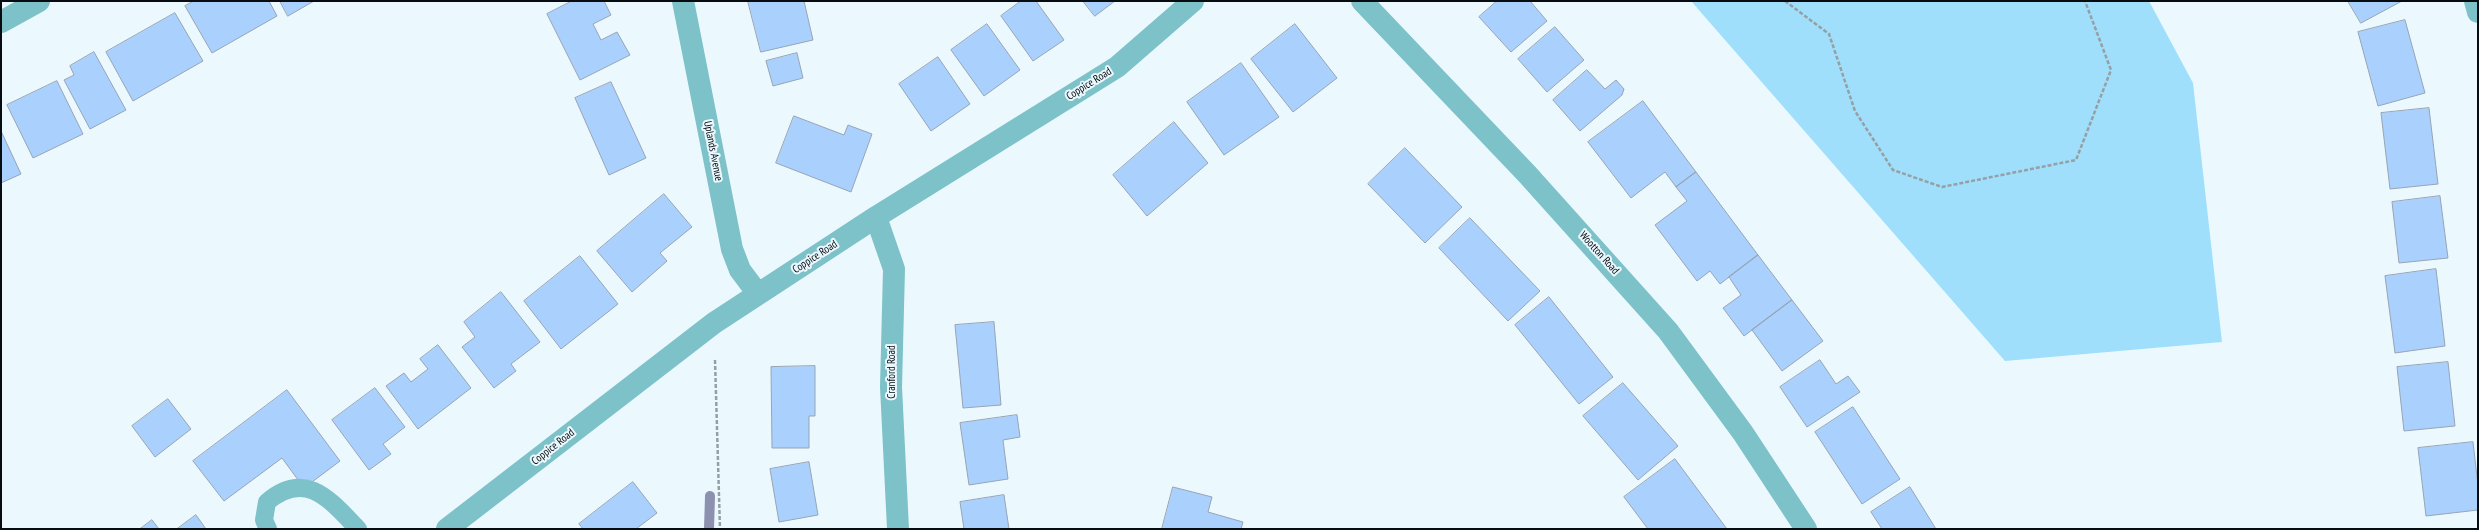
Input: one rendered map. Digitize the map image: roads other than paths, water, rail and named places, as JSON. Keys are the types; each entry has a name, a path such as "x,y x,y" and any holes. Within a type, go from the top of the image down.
{"street":[{"path":"1,22 39,1"},
{"name":"Uplands Avenue","path":"683,1 732,249 740,270 758,294"},
{"name":"Coppice Road","path":"447,529 714,323 876,217 1117,67 1193,1"},
{"name":"Wootton Road","path":"1362,1 1528,174 1668,331 1743,433 1806,529"},
{"path":"2475,1 2478,12"},
{"name":"Cranford Road","path":"876,217 894,268 891,386 898,529"}],"lane":[{"path":"268,529 264,520 267,502 280,491 294,486 312,490 330,500 358,529"}],"waterway":[{"path":"709,529 710,496"}]}
